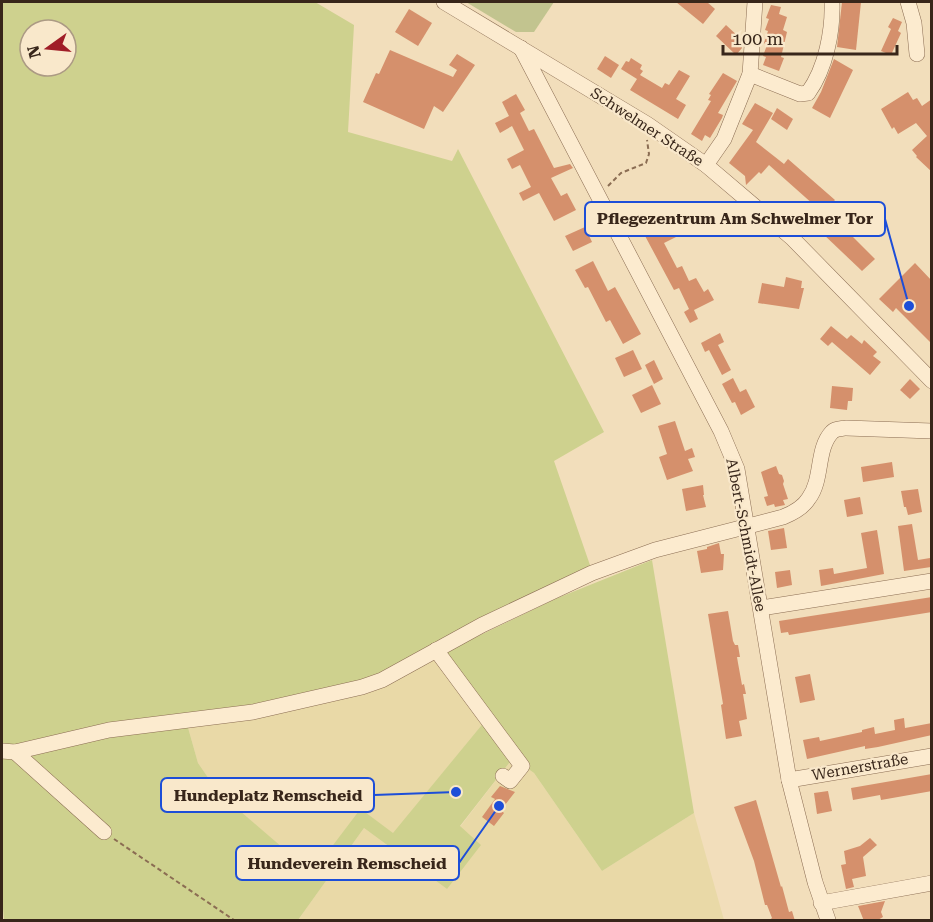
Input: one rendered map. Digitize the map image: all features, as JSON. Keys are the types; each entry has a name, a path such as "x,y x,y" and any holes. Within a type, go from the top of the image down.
{"street":[{"name":"Schwelmer Straße","path":"444,2 647,124 706,165 792,238 932,381"},
{"path":"706,165 729,130 750,74 755,2"},
{"path":"750,74 800,94 808,93 821,67 828,44 832,2"},
{"path":"908,2 914,23 917,54"},
{"name":"Albert-Schmidt-Allee","path":"521,48 730,452 736,469 789,780 799,824 828,921"},
{"path":"8,752 109,730 254,712 362,687 382,680 482,626 592,573 655,550 783,517 794,512 809,499 814,489 825,446 836,429 932,431"},
{"path":"760,608 932,581"},
{"path":"436,650 522,766 510,781 502,776"},
{"path":"8,752 104,832"},
{"name":"Wernerstraße","path":"789,780 932,756"},
{"path":"821,903 932,883"}],"path":[{"path":"599,198 616,177 646,163 649,159 650,149 644,134 647,124"},
{"path":"104,832 234,921"}],"shaded area":[{"path":"432,656 485,721 393,834 365,812 358,812 312,874 218,792 198,763 187,724"},
{"path":"513,758 534,773 602,871 694,813 724,920 298,920 364,828 447,889 460,827"}],"green space":[{"path":"2,2 315,2 354,25 348,132 452,161 458,149 604,432 554,461 591,568 395,669 327,693 13,748 2,746"},
{"path":"466,2 554,2 534,32 516,32"},
{"path":"652,560 694,813 602,871 534,773 513,758 460,826 481,845 447,889 364,828 298,920 4,920 2,759 14,759 22,754 90,738 187,724 198,763 218,792 312,873 358,812 365,812 393,833 485,721 438,659 447,651 555,599"}],"building":[{"path":"676,2 707,2 715,9 703,24"},
{"path":"842,2 861,2 856,50 837,47"},
{"path":"771,5 781,7 779,14 787,17 783,30 787,32 781,57 784,58 779,71 763,65 767,45 764,43 768,31 765,30 769,19 766,18"},
{"path":"409,9 432,23 418,46 395,32"},
{"path":"893,18 902,22 898,31 901,33 891,55 881,51 891,29 888,27"},
{"path":"726,25 741,39 739,42 742,48 736,55 716,36"},
{"path":"390,50 453,77 457,70 449,65 457,54 475,65 443,112 434,106 424,129 363,102 376,73 379,74"},
{"path":"605,56 619,65 611,78 597,69"},
{"path":"631,58 642,65 640,69 643,71 640,75 662,88 665,83 669,85 679,70 690,76 676,99 686,105 678,119 630,90 637,79 621,69"},
{"path":"834,59 853,70 830,118 812,108"},
{"path":"723,73 737,81 718,113 723,115 722,118 710,138 705,135 702,141 691,134 711,101 708,100 711,95 709,94"},
{"path":"908,92 913,100 917,98 922,106 932,99 932,172 912,150 927,136 916,123 898,134 894,127 892,129 881,109"},
{"path":"516,94 525,110 520,113 529,131 534,129 554,168 570,164 573,168 551,178 561,196 567,193 576,210 554,221 539,193 523,201 519,193 531,187 520,165 512,169 507,159 524,150 512,126 500,133 495,123 509,116 502,102"},
{"path":"755,103 773,113 756,142 784,164 788,159 835,200 823,213 769,165 746,185 745,176 729,163 753,130 742,124"},
{"path":"777,108 793,119 787,130 771,119"},
{"path":"655,211 660,220 670,215 680,235 664,243 677,268 682,266 689,281 696,278 704,292 708,289 714,300 694,310 698,319 690,323 684,312 689,309 679,288 674,290 644,234 650,231 643,217"},
{"path":"834,218 875,259 862,271 821,232"},
{"path":"585,227 592,242 573,251 565,236"},
{"path":"593,261 608,291 615,287 641,334 623,344 610,320 606,322 588,287 585,288 575,270"},
{"path":"915,263 932,281 932,344 896,308 893,312 879,299"},
{"path":"786,277 802,281 801,288 804,288 799,309 758,303 762,283 784,287"},
{"path":"831,326 847,339 851,335 862,344 864,340 877,352 873,356 881,362 870,375 832,342 828,346 820,339"},
{"path":"720,333 724,342 718,345 731,370 722,375 709,350 705,352 701,343"},
{"path":"633,350 642,369 624,377 615,358"},
{"path":"654,360 663,379 654,384 645,365"},
{"path":"733,378 740,392 746,389 755,407 741,415 722,384"},
{"path":"910,379 920,389 910,399 900,390"},
{"path":"652,385 661,404 641,413 632,395"},
{"path":"832,386 853,388 852,401 848,401 847,410 830,408"},
{"path":"675,421 685,451 692,448 695,457 688,459 693,471 667,480 659,457 667,454 658,426"},
{"path":"892,462 894,477 863,482 861,467"},
{"path":"776,466 779,474 782,475 788,499 783,500 785,505 775,507 774,504 767,506 764,497 768,496 761,472"},
{"path":"703,485 706,507 686,511 682,489"},
{"path":"918,489 922,512 908,515 901,491"},
{"path":"860,497 863,514 847,517 844,500"},
{"path":"912,524 918,560 930,558 931,567 904,571 898,526"},
{"path":"784,528 787,548 771,550 768,531"},
{"path":"877,530 884,574 821,586 819,570 833,568 834,574 867,568 861,533"},
{"path":"719,543 721,554 724,554 723,570 701,573 697,551"},
{"path":"790,570 792,585 777,588 775,572"},
{"path":"932,597 932,612 789,635 788,632 781,633 779,621"},
{"path":"728,611 733,641 735,645 738,645 740,657 737,657 746,694 743,694 747,719 739,721 742,736 726,739 721,705 723,704 708,614"},
{"path":"810,674 815,700 800,703 795,677"},
{"path":"904,718 905,728 932,723 932,735 878,747 865,749 865,746 807,759 803,740 819,737 820,741 862,732 862,730 874,727 875,734 895,730 894,720"},
{"path":"932,774 932,791 881,800 880,795 853,800 851,788"},
{"path":"500,786 515,792 501,810 504,813 494,826 482,817 495,799 491,797"},
{"path":"828,791 832,811 817,814 814,793"},
{"path":"756,800 789,912 792,911 795,921 768,921 772,918 765,905 754,861 734,807"},
{"path":"870,838 877,845 863,857 866,876 852,879 854,887 846,889 841,865 846,864 844,851 860,846"},
{"path":"885,901 881,912 883,917 876,921 864,921 858,906"}],"place":[{"name":"Pflegezentrum Am Schwelmer Tor","path":"909,306"},
{"name":"Hundeplatz Remscheid","path":"456,792"},
{"name":"Hundeverein Remscheid","path":"499,806"}]}
